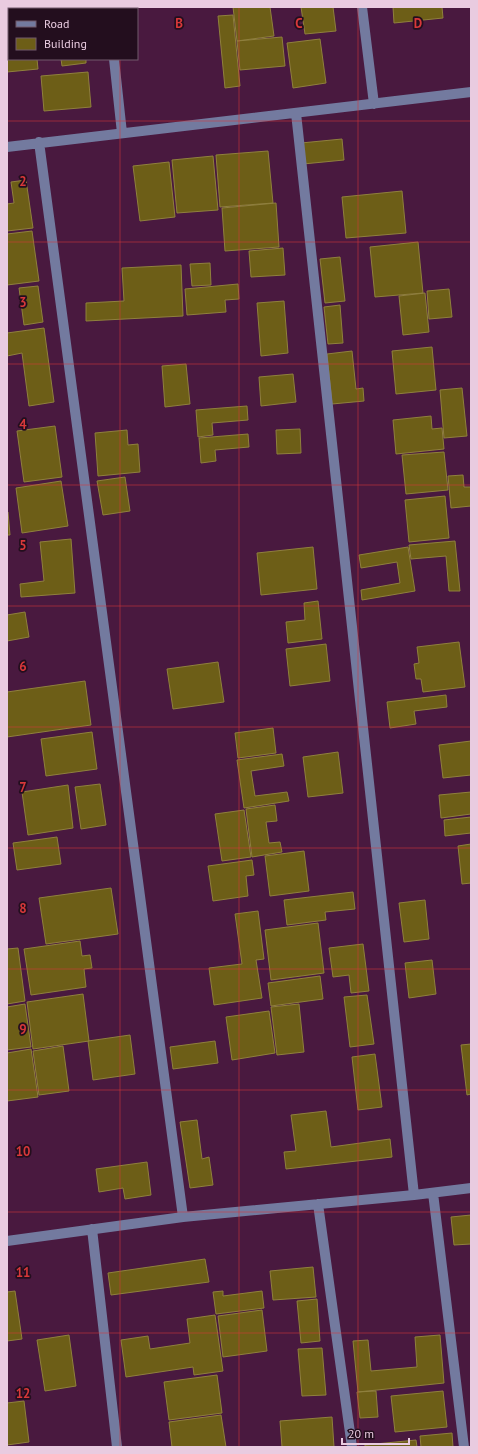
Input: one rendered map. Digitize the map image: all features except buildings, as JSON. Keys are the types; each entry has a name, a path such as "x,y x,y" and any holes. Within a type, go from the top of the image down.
{"street":[{"path":"362,7 374,104"},
{"path":"114,60 122,133"},
{"path":"7,146 471,92"},
{"path":"296,113 414,1195"},
{"path":"39,142 183,1217"},
{"path":"7,1241 183,1217 414,1195 471,1188"},
{"path":"433,1193 464,1447"},
{"path":"318,1204 352,1447"},
{"path":"92,1229 117,1447"}]}
